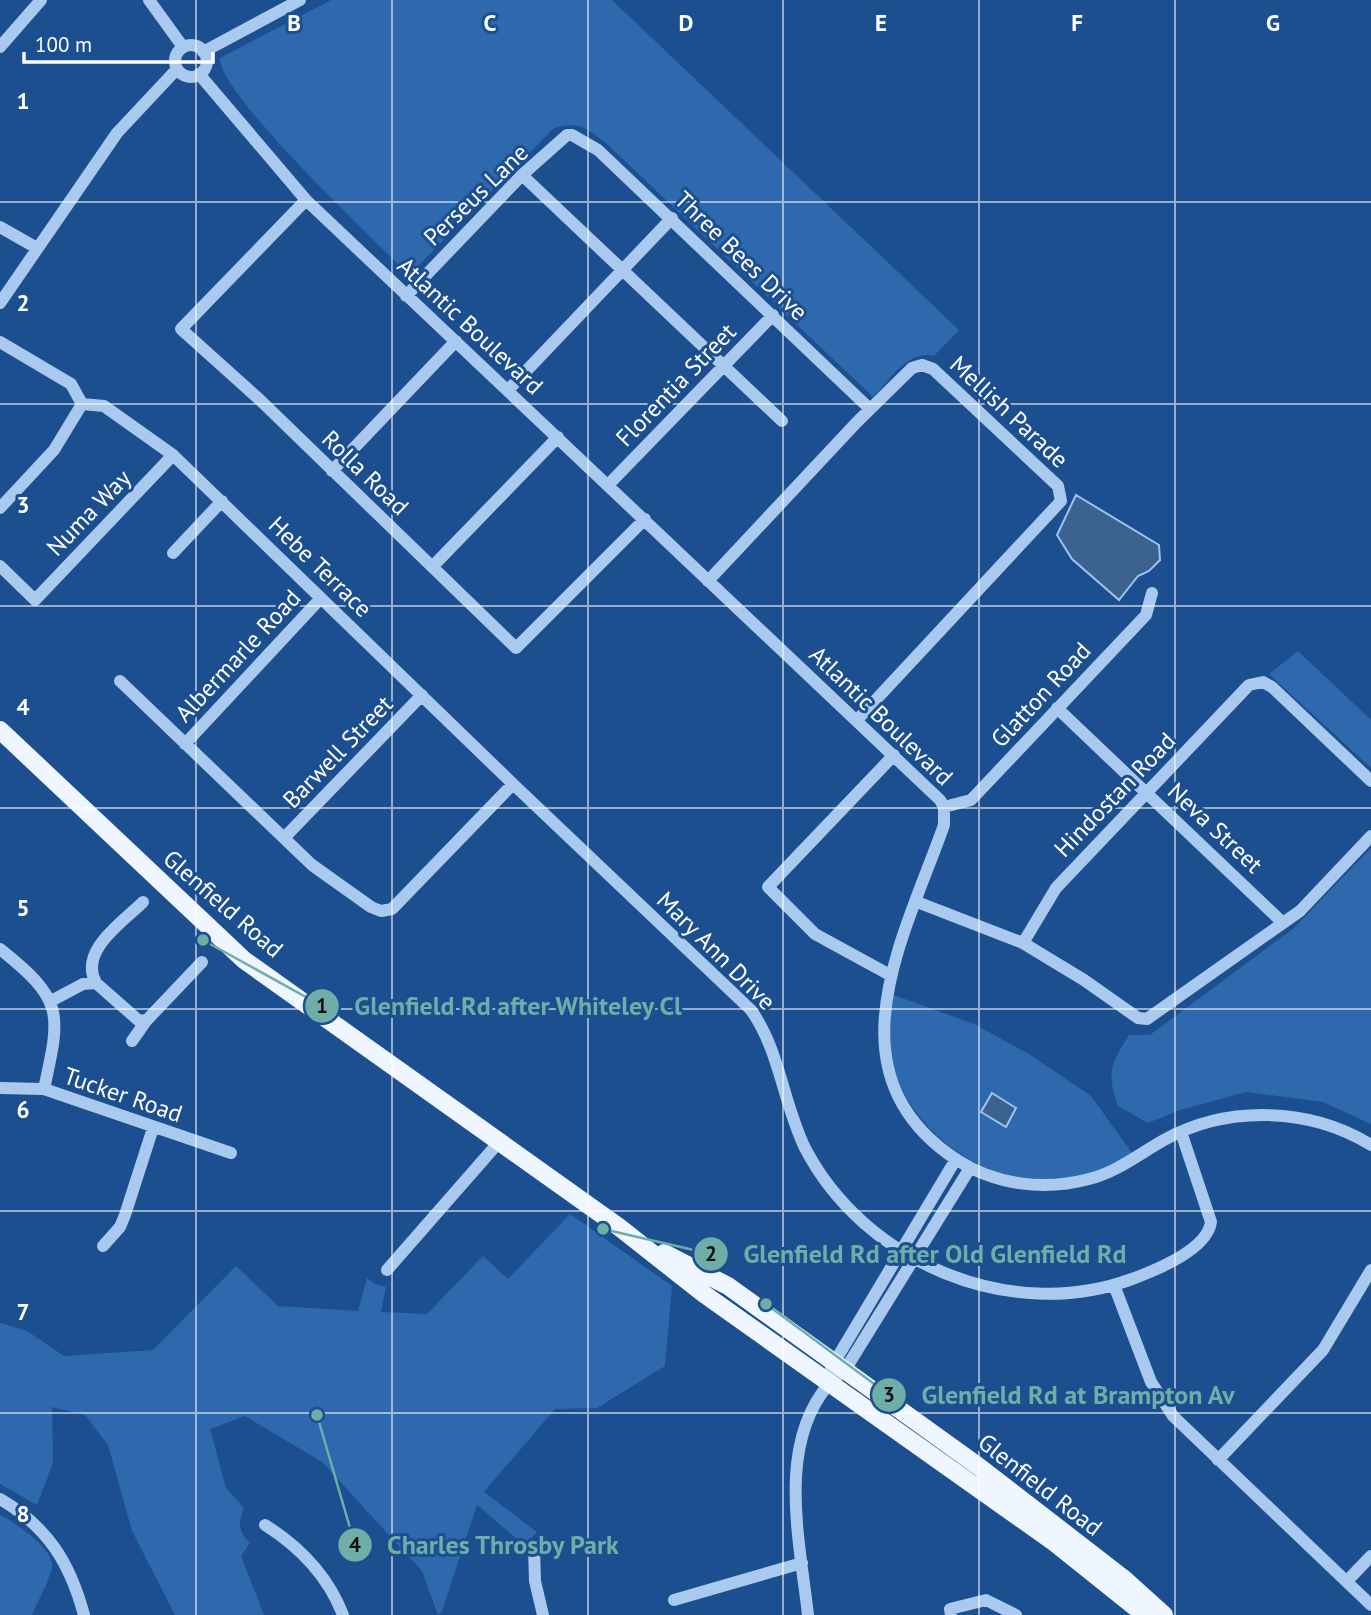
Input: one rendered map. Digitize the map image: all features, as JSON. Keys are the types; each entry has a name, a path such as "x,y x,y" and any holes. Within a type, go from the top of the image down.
{"main road":[{"name":"Glenfield Road","path":"0,730 223,943 636,1240 704,1294 1055,1543 1145,1615"},
{"name":"Glenfield Road","path":"636,1240 728,1286 978,1466 1123,1578 1164,1615"}],"street":[{"path":"0,47 41,0"},
{"path":"149,0 183,47"},
{"path":"203,52 300,0"},
{"path":"194,46 203,52 206,64 200,74 187,76 177,69 175,57 183,47 194,46"},
{"path":"0,303 117,133 177,69"},
{"name":"Atlantic Boulevard","path":"200,74 306,200 894,755 944,807 944,825 890,975 884,1002 883,1038 891,1074 915,1123 940,1148 970,1168 1017,1183 1071,1183 1116,1170 1181,1132 1219,1119 1253,1115 1319,1120 1371,1145"},
{"name":"Perseus Lane","path":"406,296 522,175 567,135 580,138"},
{"name":"Three Bees Drive","path":"580,138 598,150 672,218 870,409"},
{"path":"522,175 782,421"},
{"name":"Rolla Road","path":"306,200 181,329 260,400 516,648 645,519"},
{"path":"509,390 672,218"},
{"path":"0,227 37,247"},
{"name":"Florentia Street","path":"609,484 773,315"},
{"path":"332,471 456,341"},
{"path":"0,342 71,384 82,404 54,450 0,508"},
{"name":"Mellish Parade","path":"708,581 912,368 922,365 933,369 1058,486 1062,494 1061,501 857,720"},
{"name":"Hebe Terrace","path":"82,404 104,405 173,455 513,784"},
{"path":"433,566 558,437"},
{"name":"Numa Way","path":"0,566 34,600 173,455"},
{"path":"173,553 222,501"},
{"name":"Glatton Road","path":"944,807 971,800 1146,615 1152,593"},
{"name":"Albermarle Road","path":"185,744 321,598"},
{"path":"120,681 312,865 371,907 381,911 392,909 513,784"},
{"name":"Hindostan Road","path":"1023,943 1056,888 1249,685 1263,682 1272,687 1371,781"},
{"name":"Barwell Street","path":"284,838 422,695"},
{"name":"Neva Street","path":"1057,708 1283,923"},
{"path":"890,975 815,934 768,887 894,755"},
{"name":"Mary Ann Drive","path":"513,784 751,1010 764,1029 792,1116 813,1161 841,1201 873,1231 913,1259 958,1278 1015,1290 1072,1291 1114,1285 1179,1258 1197,1245 1210,1229 1209,1209 1181,1132"},
{"path":"917,902 1023,943 1084,980 1138,1018 1147,1019 1300,911 1371,836"},
{"path":"143,902 94,953 90,967 96,983 138,1020 146,1021"},
{"path":"0,949 39,984 51,1001 56,1037 44,1089"},
{"path":"132,1041 146,1021 202,962"},
{"path":"51,1001 83,984 96,983"},
{"name":"Tucker Road","path":"0,1088 44,1089 231,1153"},
{"path":"103,1246 120,1227 153,1128"},
{"path":"387,1270 499,1142"},
{"path":"808,1615 795,1469 798,1444 812,1409 830,1382 901,1251 956,1159"},
{"path":"839,1366 913,1259 970,1168"},
{"path":"1218,1460 1322,1350 1371,1270"},
{"path":"1114,1285 1151,1382 1163,1403 1185,1429 1371,1605"},
{"path":"0,1499 21,1512 53,1544 74,1576 84,1615"},
{"path":"265,1525 302,1552 328,1584 343,1615"},
{"path":"534,1548 535,1581 543,1615"},
{"path":"1347,1581 1371,1556"},
{"path":"674,1600 802,1563"},
{"path":"951,1615 950,1609 986,1600 1016,1615"}],"shaded area":[{"path":"331,0 612,0 959,330 934,356 925,355 908,361 873,397 606,143 587,130 570,125 554,128 412,272 405,271 269,133 226,76 220,58"},
{"path":"1076,495 1159,545 1160,560 1149,571 1138,576 1119,600 1072,559 1057,535"},
{"path":"1298,651 1371,720 1371,768 1269,674"},
{"path":"1371,848 1371,1124 1323,1102 1246,1092 1180,1110 1148,1123 1118,1106 1112,1085 1112,1069 1129,1035 1150,1035 1294,928"},
{"path":"891,994 974,1024 1029,1054 1091,1096 1132,1153 1082,1176 1045,1181 1015,1178 986,1168 960,1153 936,1134 916,1111 900,1086 890,1050"},
{"path":"992,1093 1016,1108 1006,1127 981,1112"},
{"path":"570,1214 672,1286 665,1366 597,1408 555,1409 484,1492 537,1532 524,1545 477,1505 442,1611 438,1615 422,1571 322,1462 245,1416 210,1429 226,1488 244,1508 240,1527 250,1543 241,1556 264,1615 175,1615 132,1531 108,1445 85,1415 52,1407 53,1463 37,1505 0,1484 0,1323 27,1331 64,1356 153,1350 236,1266 278,1306 358,1311 367,1278 386,1287 381,1312 427,1314 483,1256 508,1279"},
{"path":"0,1515 33,1537 52,1561 50,1574 32,1615 0,1615"}],"place":[{"name":"Glenfield Rd after Whiteley Cl","path":"203,940"},
{"name":"Glenfield Rd after Old Glenfield Rd","path":"603,1229"},
{"name":"Glenfield Rd at Brampton Av","path":"766,1304"},
{"name":"Charles Throsby Park","path":"317,1415"}]}
